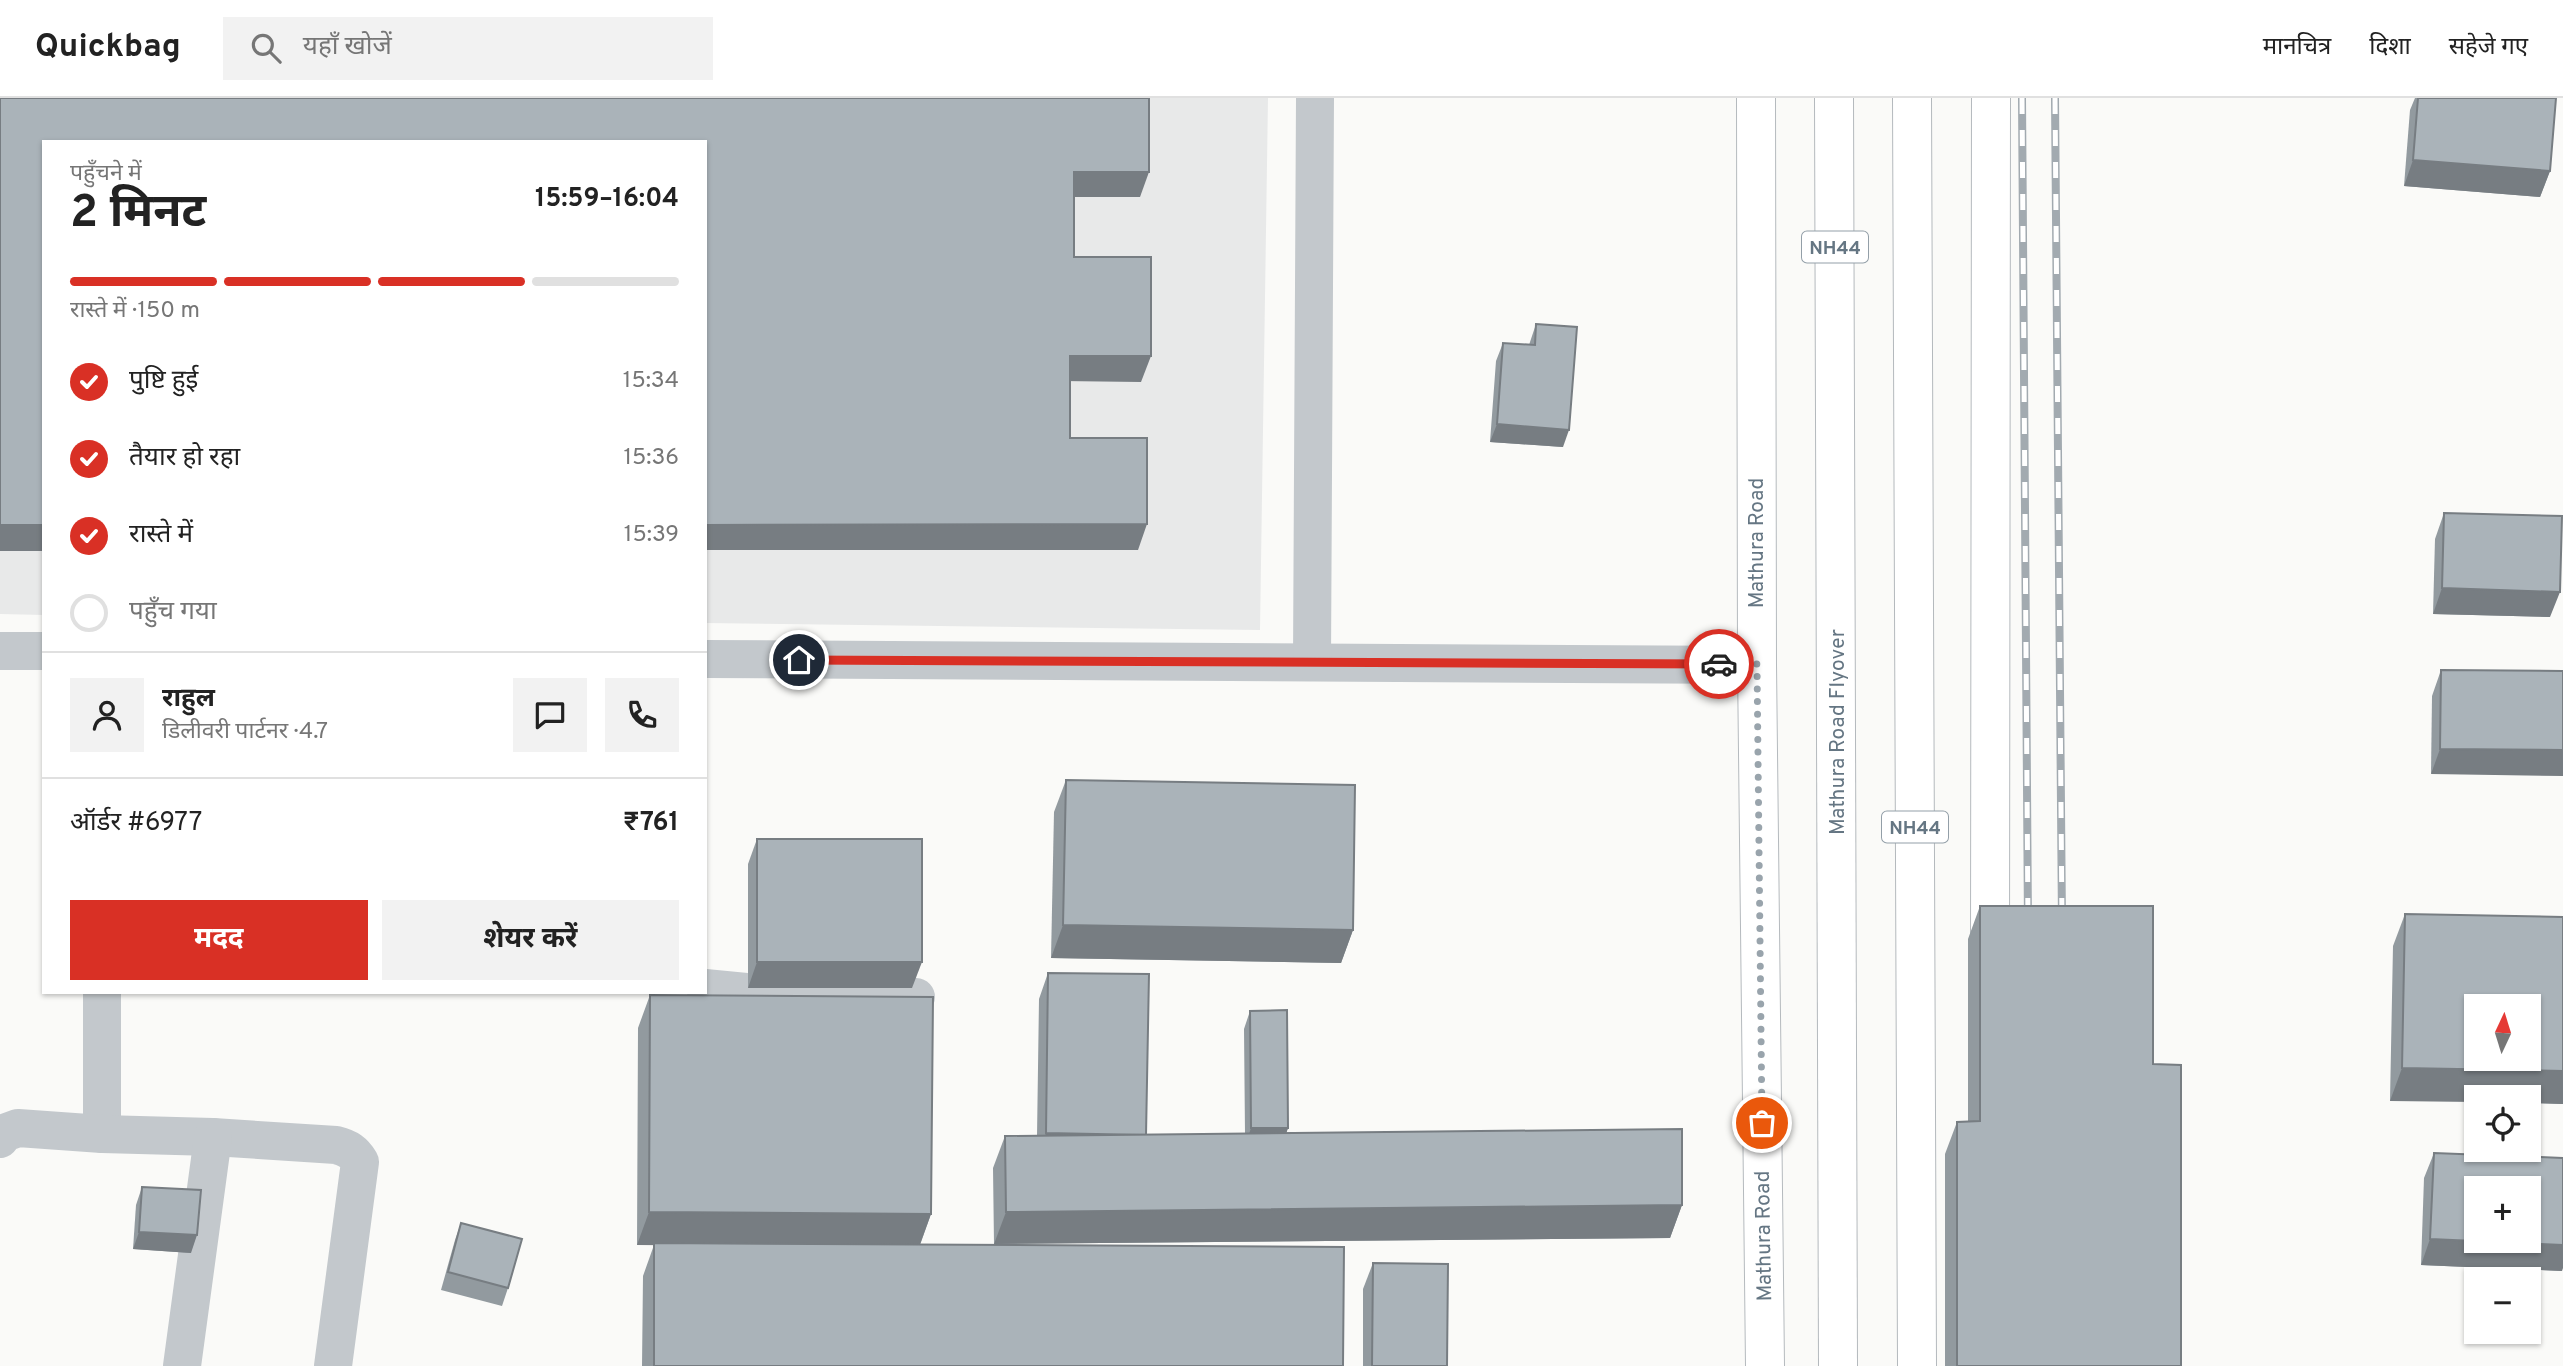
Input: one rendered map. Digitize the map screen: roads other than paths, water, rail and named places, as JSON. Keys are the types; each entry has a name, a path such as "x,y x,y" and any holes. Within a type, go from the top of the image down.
{"main road":[{"name":"Mathura Road","path":"1756,98 1757,664 1765,1366"},
{"name":"Mathura Road Flyover","path":"1834,98 1838,1366"},
{"name":"NH44","path":"1912,98 1917,1366"},
{"path":"1913,193 1926,98"},
{"path":"1990,990 1991,98"}],"street":[{"path":"1312,662 1315,98"},
{"path":"0,651 42,651"},
{"path":"707,660 1757,664"},
{"path":"707,988 746,992 916,997"},
{"path":"102,994 102,1134"},
{"path":"0,1139 4,1133 18,1128 337,1145 348,1148 360,1162 333,1366"},
{"path":"182,1366 213,1138"}],"railway":[{"path":"2022,98 2028,925"},
{"path":"2055,98 2062,924"}]}
